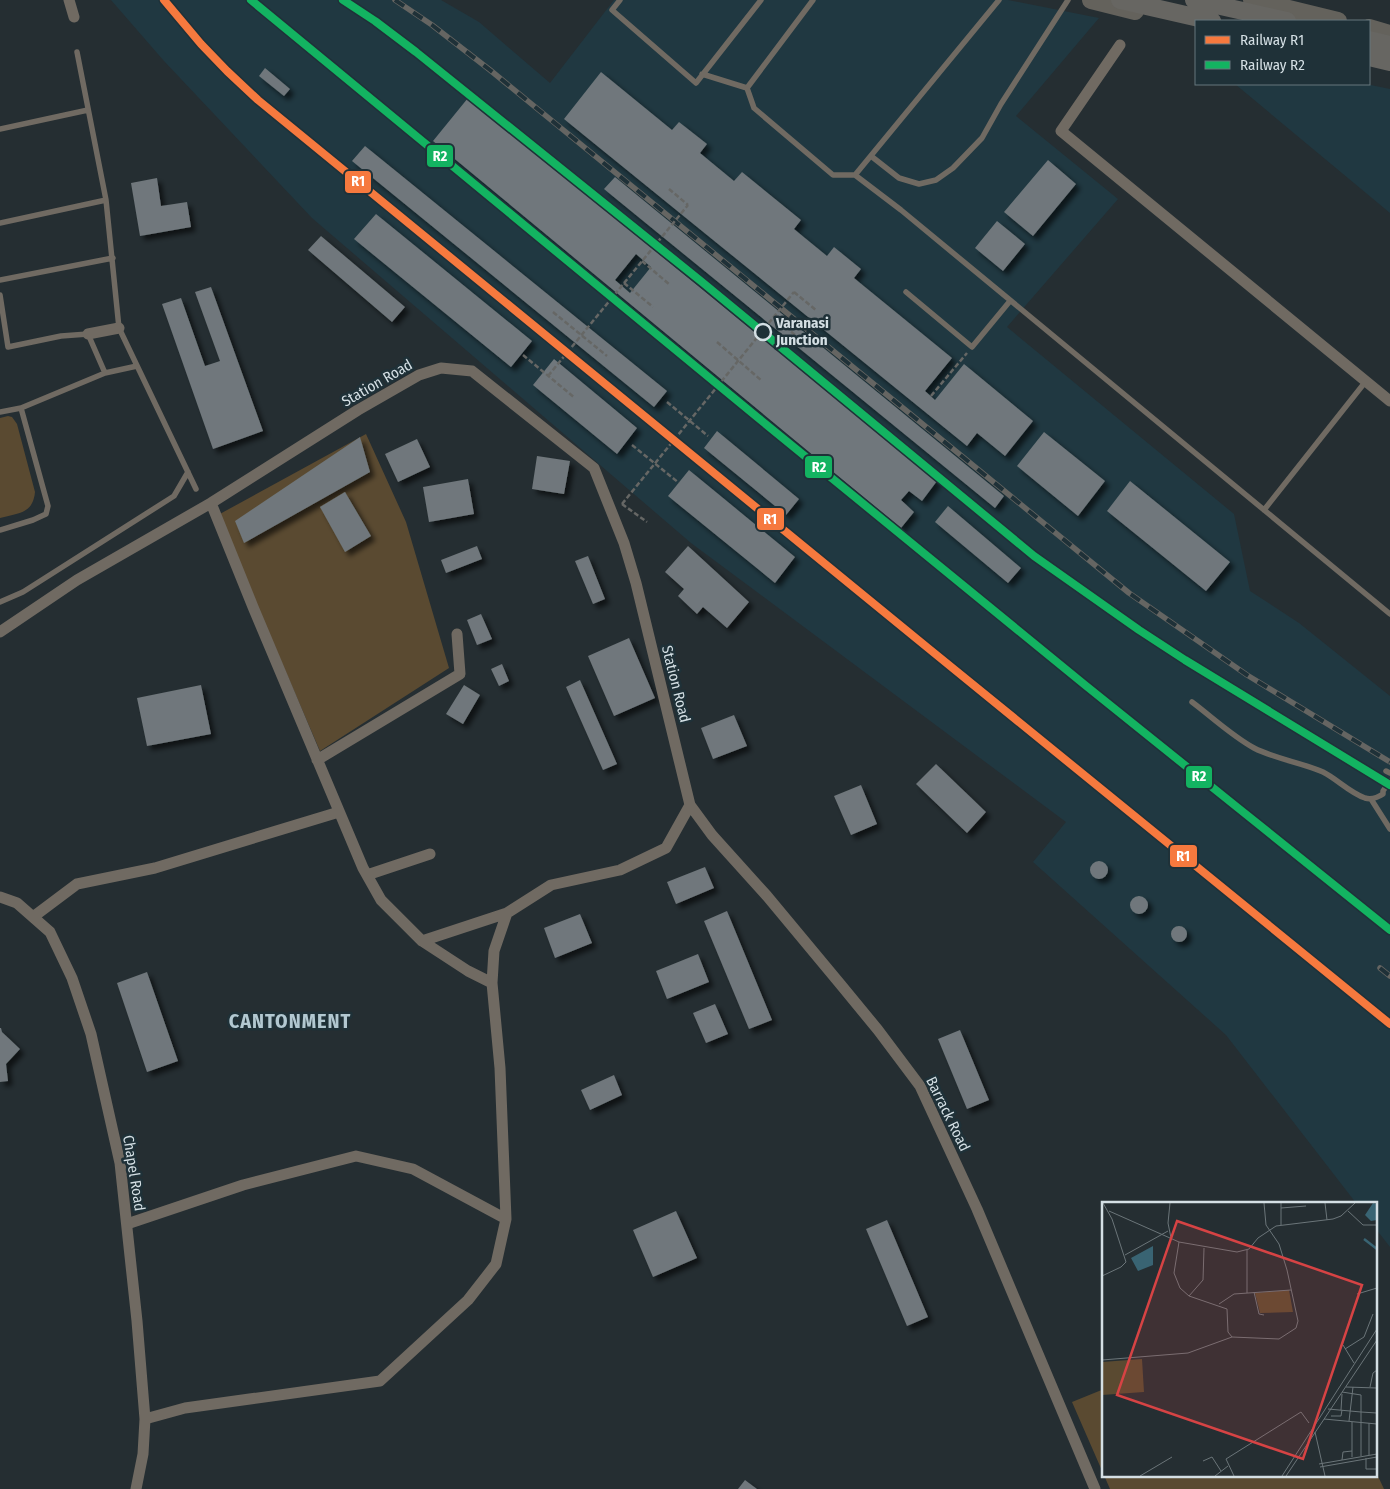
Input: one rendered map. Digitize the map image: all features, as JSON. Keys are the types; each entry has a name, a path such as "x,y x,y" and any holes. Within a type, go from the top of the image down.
{"highway":[{"path":"1120,0 1208,20"},
{"path":"1194,0 1284,10"},
{"path":"1370,40 1390,45"},
{"path":"1370,57 1390,62"}],"main road":[{"path":"1091,0 1195,26"},
{"path":"1252,0 1284,10 1333,20"},
{"path":"1370,28 1390,34"},
{"path":"1370,64 1390,69"}],"street":[{"path":"69,0 74,17"},
{"path":"1120,45 1060,131 1390,401"},
{"path":"88,334 119,328"},
{"name":"Station Road","path":"0,632 77,580 211,503 358,410 419,375 441,368 472,371 594,468 624,543 636,584 690,805"},
{"path":"211,503 339,812 363,868 381,900 422,941 468,971 492,983"},
{"path":"317,760 460,674 457,634"},
{"path":"422,941 508,913 551,885 620,870 666,848 690,805"},
{"name":"Barrack Road","path":"690,805 712,835 767,896 859,1008 920,1086 977,1209 1095,1489"},
{"path":"33,917 77,884 155,868 339,812"},
{"path":"367,875 430,854"},
{"name":"Chapel Road","path":"0,897 17,903 50,932 72,978 91,1034 120,1163 137,1322 145,1419 143,1454 136,1489"},
{"path":"145,1419 185,1408 380,1381 468,1300 496,1264 506,1219 500,1068 492,983 494,950 508,913"},
{"path":"127,1224 243,1186 356,1156 413,1169 506,1219"}],"lane":[{"path":"620,0 612,10 696,83 761,0"},
{"path":"747,88 813,0"},
{"path":"855,175 1000,0"},
{"path":"871,156 899,178 919,184 936,180 953,168 982,138 1001,104 1068,0"},
{"path":"77,52 106,200 119,328 196,489"},
{"path":"702,74 747,88"},
{"path":"747,88 754,108 833,174 855,175 901,210 1390,614"},
{"path":"0,129 88,110"},
{"path":"0,223 106,200"},
{"path":"0,280 113,258"},
{"path":"906,292 972,346 1010,300"},
{"path":"0,295 8,347 61,336 88,334 105,373"},
{"path":"0,412 21,408 105,373 137,366"},
{"path":"1264,510 1366,381"},
{"path":"0,530 46,514 48,506 21,408"},
{"path":"0,602 23,592 174,496 188,472"},
{"path":"1192,702 1254,748 1324,773 1363,798 1378,798 1383,794 1390,781"},
{"path":"1371,799 1390,829"}],"path":[{"path":"548,376 688,205 669,189"},
{"path":"642,261 670,285"},
{"path":"624,284 653,307"},
{"path":"647,522 622,504 794,292 817,311"},
{"path":"553,312 606,356"},
{"path":"774,317 795,335"},
{"path":"717,342 762,381"},
{"path":"930,396 972,346"},
{"path":"523,355 575,398"},
{"path":"667,402 708,436"},
{"path":"632,445 679,483"}],"shaded area":[{"name":"Varanasi Junction","path":"111,0 441,0 479,22 550,83 614,0 1008,0 1099,18 1016,116 1118,199 1007,327 1234,514 1250,591 1299,623 1390,696 1390,1247 1378,1232 1378,1202 1355,1202 1226,1035 1033,862 1066,822 691,543 312,218 164,61"},
{"path":"1236,85 1370,85 1390,89 1390,213"},
{"path":"12,417 17,424 35,492 34,499 28,509 0,518 0,418"},
{"path":"366,434 406,522 449,668 320,751 218,515"},
{"path":"1102,1390 1102,1471 1072,1402"},
{"path":"1104,1476 1378,1476 1384,1489 1110,1489"}],"building":[{"path":"265,68 290,89 284,96 259,76"},
{"path":"601,72 672,130 679,122 707,144 700,153 734,181 742,172 801,220 794,229 827,256 834,247 861,269 854,278 952,358 925,391 935,400 964,364 1033,421 1005,456 977,433 967,446 564,119"},
{"path":"468,98 937,481 922,501 909,491 901,500 914,512 901,528 433,141","holes":["636,254 651,267 630,293 615,280"]},
{"path":"365,146 667,391 654,407 352,161"},
{"path":"1048,160 1076,184 1033,236 1004,212"},
{"path":"615,177 1004,496 995,508 604,189"},
{"path":"157,178 161,206 187,202 191,227 140,236 131,183"},
{"path":"376,214 532,341 511,367 354,239"},
{"path":"997,221 1025,244 1003,271 975,248"},
{"path":"321,236 405,307 392,322 308,250"},
{"path":"211,287 263,431 213,449 162,304 181,298 205,366 220,361 195,292"},
{"path":"554,359 637,428 617,454 533,385"},
{"path":"717,431 799,499 786,515 704,448"},
{"path":"1044,432 1105,481 1078,516 1017,466"},
{"path":"360,437 370,472 244,543 235,521"},
{"path":"417,439 430,467 398,482 385,454"},
{"path":"537,456 570,461 564,494 532,489"},
{"path":"689,470 795,557 775,583 668,496"},
{"path":"468,479 474,514 429,522 423,487"},
{"path":"1130,481 1230,562 1206,591 1107,511"},
{"path":"345,492 371,536 345,552 320,507"},
{"path":"948,506 1021,568 1008,583 935,522"},
{"path":"477,546 482,559 446,573 441,560"},
{"path":"688,546 749,602 727,628 703,607 697,614 678,596 684,589 665,572"},
{"path":"588,556 605,599 593,604 575,561"},
{"path":"481,614 492,639 477,645 467,620"},
{"path":"629,638 655,698 614,716 588,656"},
{"path":"502,664 509,681 499,686 491,669"},
{"path":"580,680 617,764 603,770 566,687"},
{"path":"201,685 211,734 147,746 137,698"},
{"path":"464,685 480,695 463,724 446,714"},
{"path":"734,715 747,746 713,759 701,728"},
{"path":"936,764 986,812 967,833 916,784"},
{"path":"861,785 877,824 851,835 834,796"},
{"path":"1099,861 1107,866 1108,870 1103,878 1099,879 1091,874 1090,870 1095,862"},
{"path":"705,867 714,888 676,904 667,882"},
{"path":"1139,896 1145,899 1148,905 1145,911 1139,914 1133,911 1130,905 1133,899"},
{"path":"727,911 772,1020 749,1029 704,921"},
{"path":"580,914 592,943 555,958 544,928"},
{"path":"1176,926 1182,926 1187,931 1185,940 1176,942 1171,937 1171,931"},
{"path":"698,954 709,982 667,999 656,971"},
{"path":"147,972 178,1061 147,1072 117,983"},
{"path":"715,1004 728,1034 706,1043 693,1013"},
{"path":"0,1028 20,1049 6,1064 8,1081 0,1082"},
{"path":"960,1030 989,1100 967,1109 938,1039"},
{"path":"614,1075 622,1095 590,1110 581,1090"},
{"path":"676,1211 697,1258 653,1277 633,1230"},
{"path":"887,1220 928,1317 907,1326 866,1229"},
{"path":"745,1480 757,1489 738,1489"}],"railway":[{"path":"164,0 201,44 258,100 1390,1024"},
{"path":"343,0 416,52 702,282 1034,556 1185,660 1390,785"},
{"path":"395,0 432,25 490,70 1129,593 1247,675 1390,762"},
{"path":"1380,968 1390,976"}],"rail line":[{"name":"R1","path":"164,0 201,44 258,100 1390,1024"},
{"name":"R2","path":"251,0 980,600 1390,930"},
{"name":"R2","path":"343,0 416,52 702,282 1034,556 1185,660 1390,785"}],"place":[{"name":"Varanasi Junction","path":"763,332"}],"district":[{"name":"CANTONMENT","path":"290,1021"}]}
